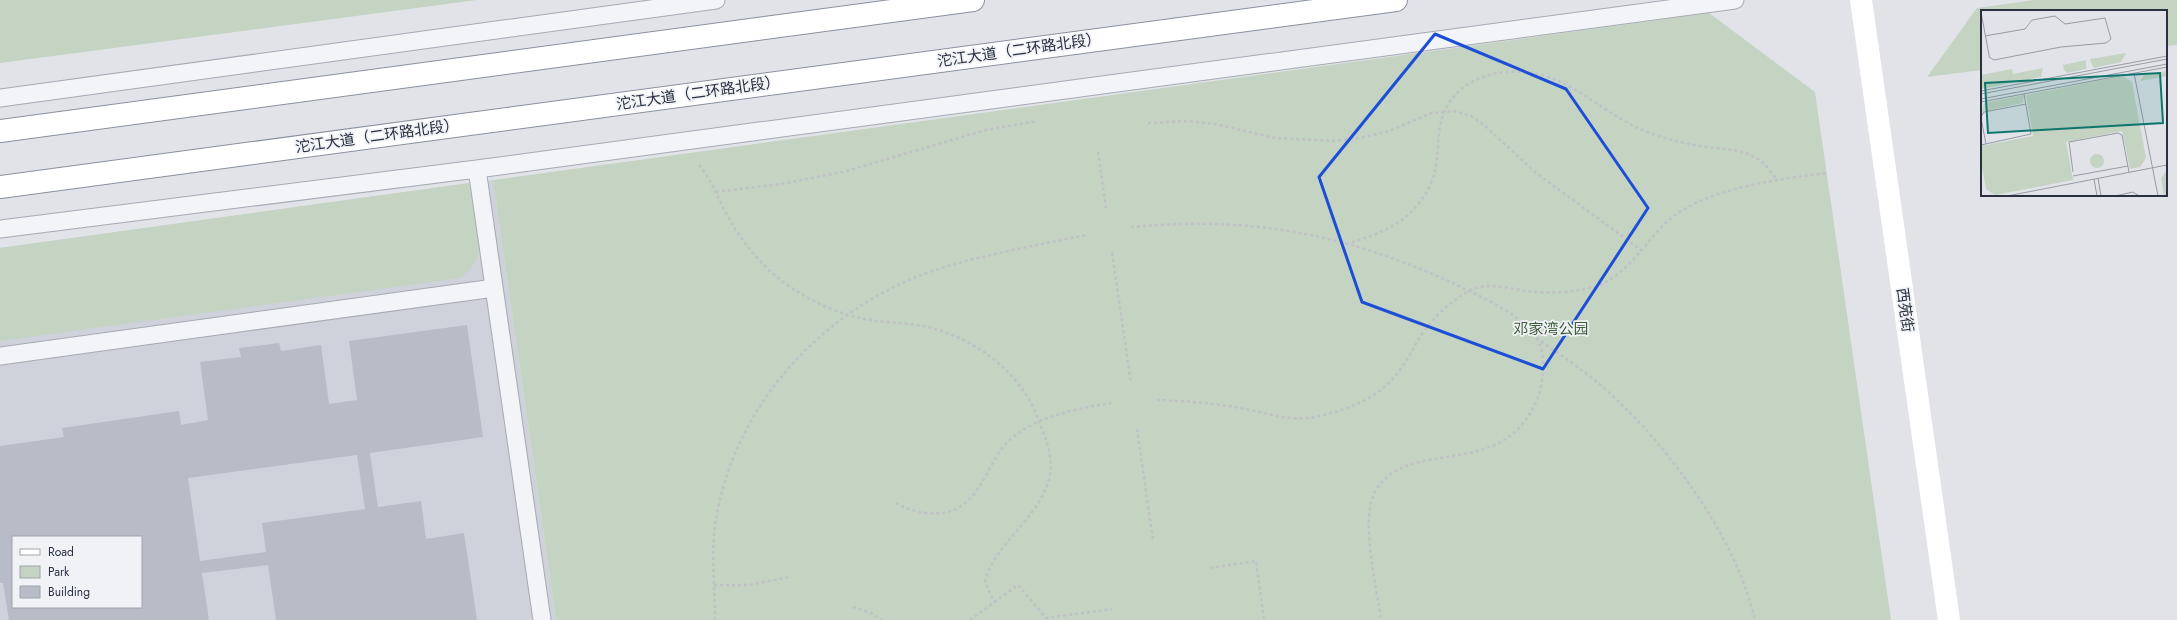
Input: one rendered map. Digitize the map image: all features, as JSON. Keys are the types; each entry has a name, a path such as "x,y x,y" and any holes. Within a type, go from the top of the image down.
{"main road":[{"path":"0,131 973,0"},
{"name":"沱江大道（二环路北段）","path":"0,187 1396,0"},
{"name":"西苑街","path":"1861,0 1949,620"}],"lane":[{"path":"0,98 716,0"},
{"path":"0,229 477,169 1735,0"},
{"path":"477,169 542,620"},
{"path":"0,356 494,288"}],"path":[{"path":"1346,244 1379,234 1395,226 1408,216 1420,201 1431,183 1437,164 1438,137 1445,111 1458,91 1485,75 1526,72 1564,83 1626,123 1658,136 1692,144 1728,148 1756,158 1768,168 1777,180"},
{"path":"1148,123 1187,121 1215,124 1275,138 1335,141 1370,136 1411,122 1431,113 1455,111 1470,116 1484,125 1535,172 1641,250"},
{"path":"716,192 781,184 836,173 872,164 986,130 1039,120"},
{"path":"1098,152 1106,208"},
{"path":"697,163 708,175 738,233 751,252 786,284 809,299 830,309 875,321 926,327 946,332 969,343 989,354 1009,373 1033,405 1049,449 1050,473 1047,486 1040,501 990,567 986,582 994,602"},
{"path":"1157,400 1208,403 1297,419 1317,417 1352,406 1376,394 1395,377 1409,359 1420,337 1432,320 1447,306 1469,291 1484,286 1504,286 1528,291 1579,291 1599,285 1615,277 1630,264 1670,219 1692,204 1715,195 1777,180 1828,173"},
{"path":"1131,227 1162,224 1229,224 1268,228 1346,244 1389,255 1469,291 1510,314 1524,324 1536,337 1578,367 1616,399 1687,481 1717,527 1737,566 1751,603 1755,620"},
{"path":"715,620 714,534 722,497 732,462 751,422 771,390 796,358 821,335 848,314 886,291 925,274 969,261 1086,235"},
{"path":"1112,253 1131,383"},
{"path":"1381,620 1368,517 1375,492 1382,482 1394,472 1409,464 1473,453 1485,449 1506,438 1520,425 1537,399 1541,382 1541,350 1536,337"},
{"path":"896,503 909,510 926,514 952,510 965,504 974,494 1000,451 1011,438 1039,421 1059,414 1111,403"},
{"path":"1137,429 1153,540"},
{"path":"1210,568 1256,562 1264,620"},
{"path":"714,585 748,585 790,577"},
{"path":"970,620 1018,585 1046,618 1112,609"},
{"path":"853,606 871,613 882,620"}],"highlighted area":[{"path":"1435,34 1566,89 1648,208 1543,369 1362,302 1319,177"}],"shaded area":[{"path":"493,180 556,620 0,620 0,248"}],"green space":[{"path":"0,0 477,0 0,63"},
{"path":"2034,0 2177,0 2177,45 2167,46 2167,10 1981,10 1981,70 1927,77 1977,8"},
{"name":"邓家湾公园","path":"1709,13 1815,92 1891,620 556,620 493,180"},
{"path":"469,183 478,229 479,247 475,262 461,278 0,341 0,248"}],"building":[{"path":"467,325 483,437 370,453 378,507 421,501 426,539 464,533 477,620 276,620 268,565 202,573 209,620 9,620 3,583 0,583 0,446 64,437 62,428 179,411 181,425 208,420 200,362 241,357 239,348 279,343 281,351 321,345 329,404 357,400 349,341","holes":["357,455 365,509 262,523 266,552 200,561 188,478"]}]}
